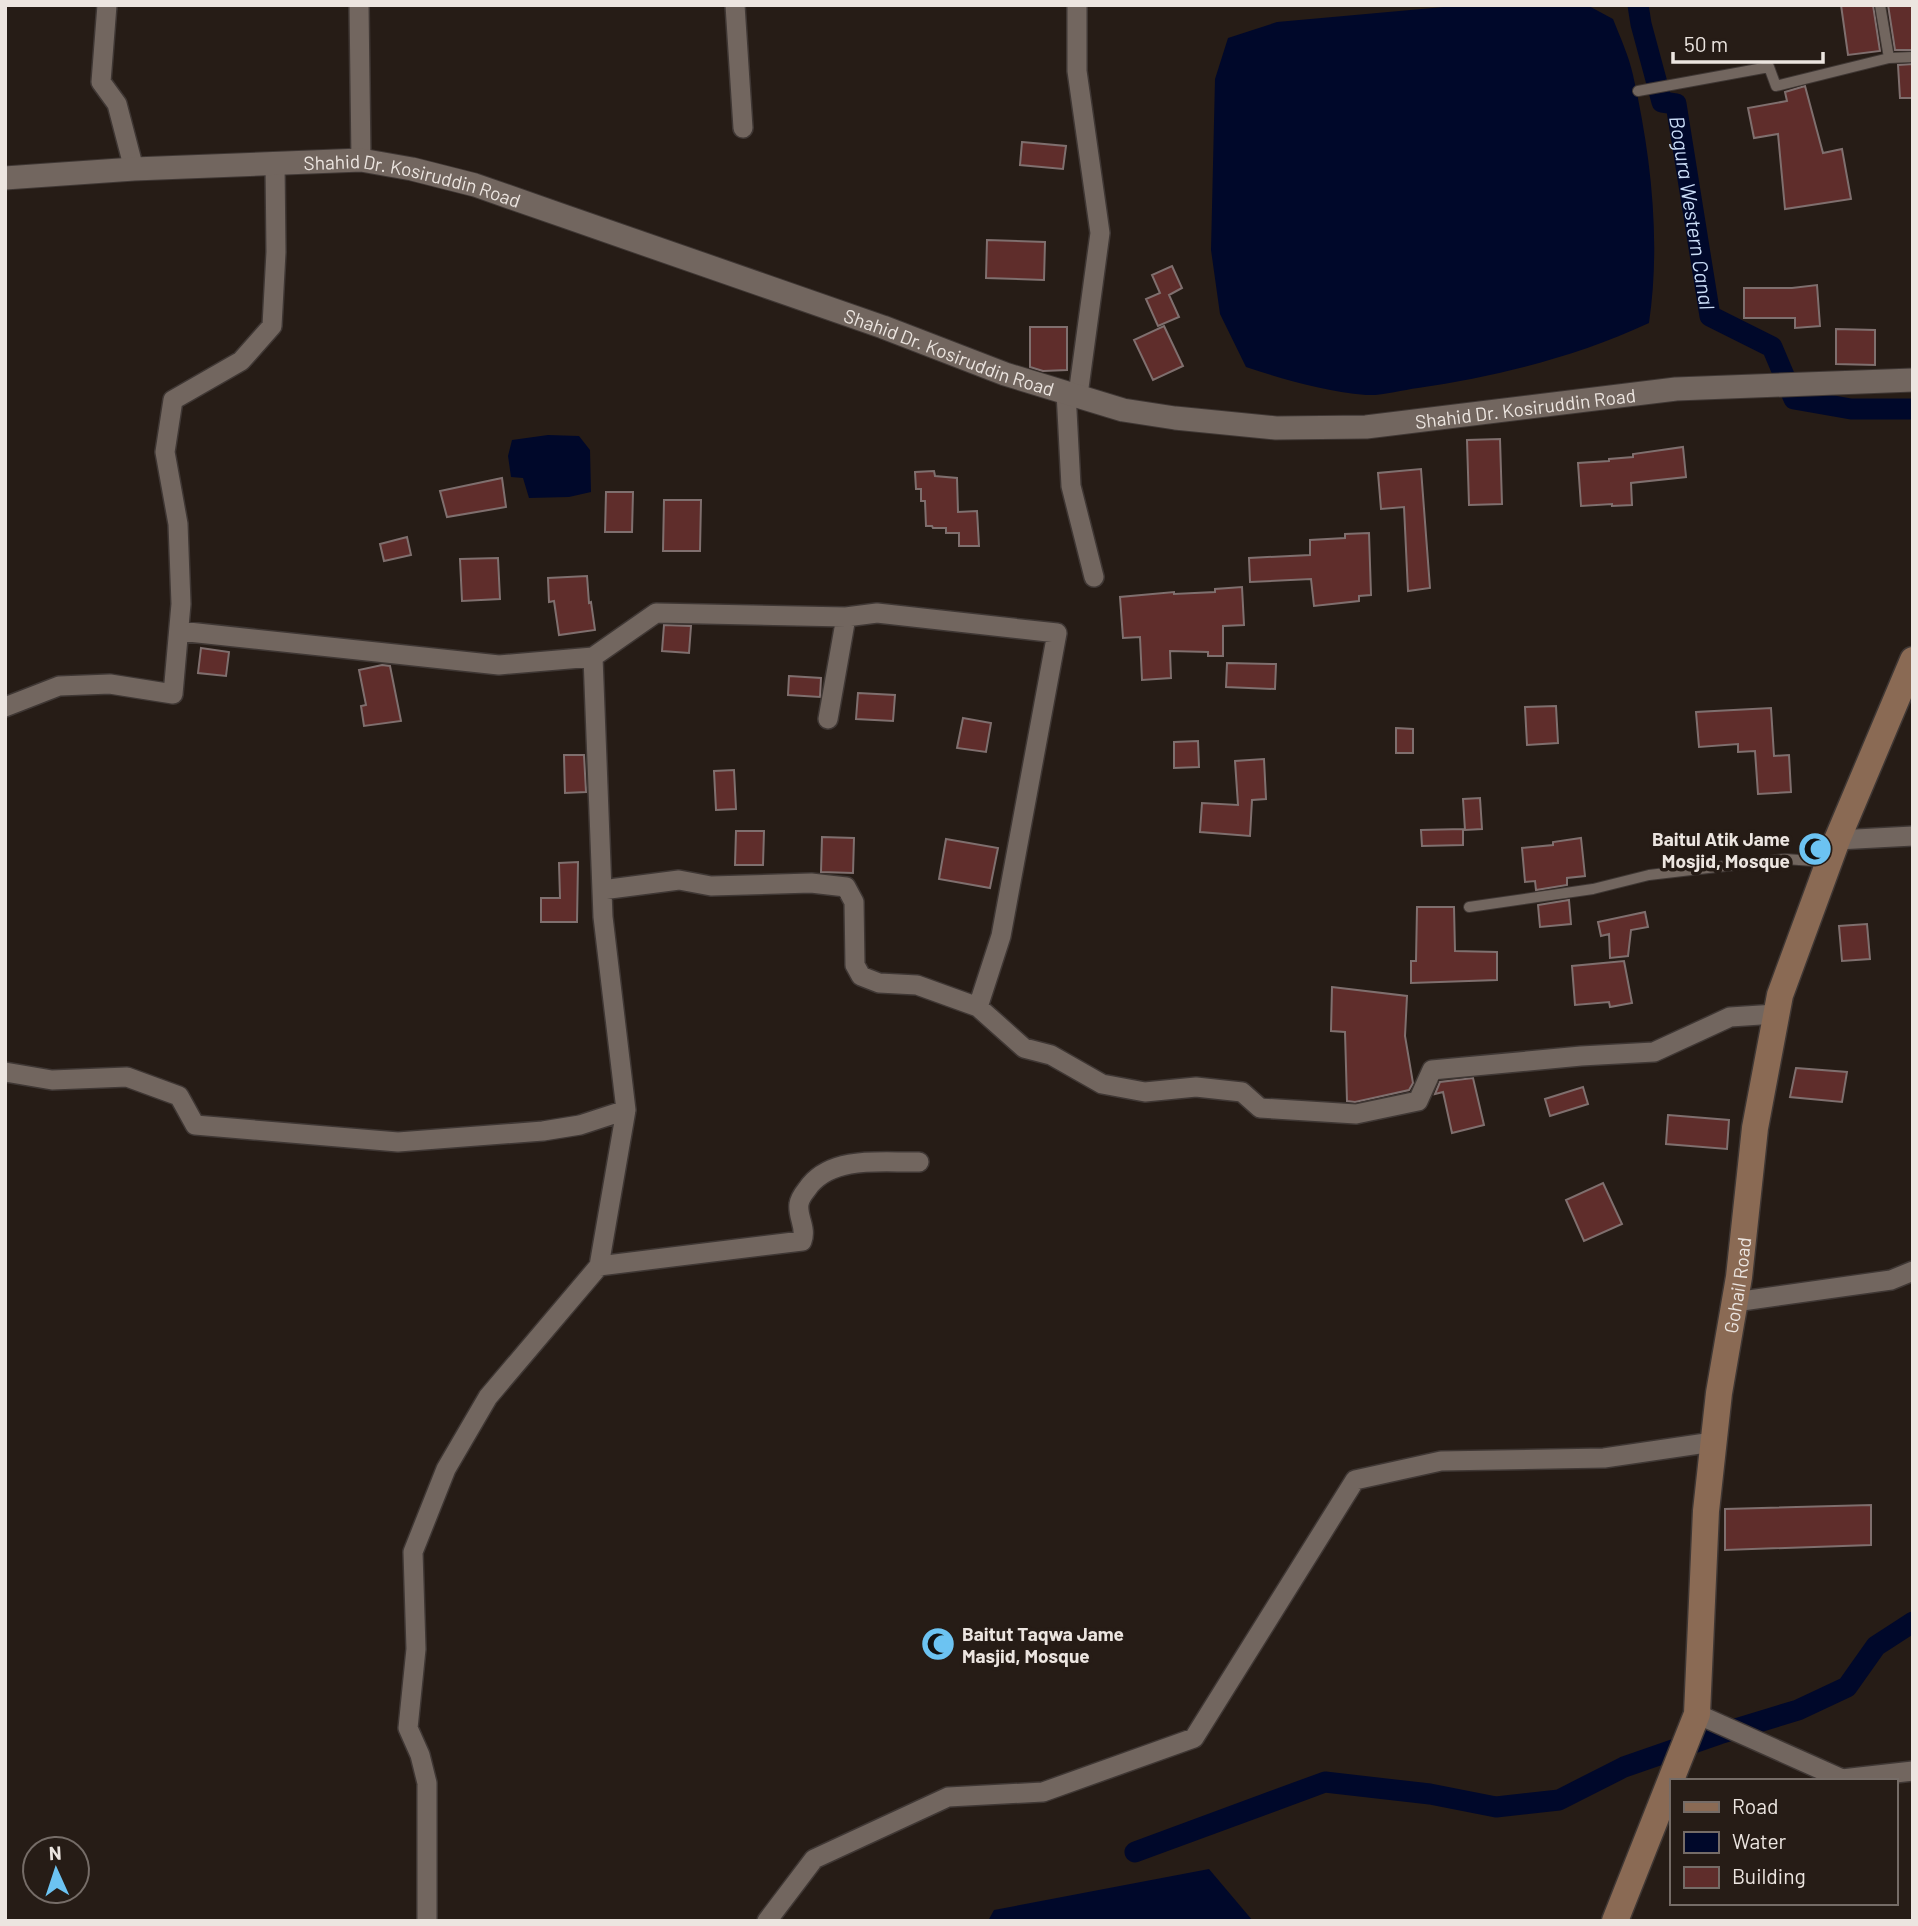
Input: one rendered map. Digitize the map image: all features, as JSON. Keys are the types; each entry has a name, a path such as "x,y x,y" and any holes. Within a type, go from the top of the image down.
{"main road":[{"name":"Gohail Road","path":"1676,1779 1696,1732 1706,1511 1718,1393 1735,1302 1755,1128 1780,995 1832,851 1913,660"},
{"name":"Gohail Road","path":"1615,1921 1670,1793"}],"street":[{"path":"107,5 101,82 117,104 134,169"},
{"path":"359,5 361,160"},
{"path":"735,5 743,128"},
{"path":"1077,5 1077,71 1100,233 1072,393 1071,486 1094,577"},
{"name":"Shahid Dr. Kosiruddin Road","path":"5,178 134,169 361,160 412,169 475,185 883,327 1005,374 1123,410 1175,418 1276,428 1366,427 1676,388 1913,380"},
{"path":"5,707 59,687 110,684 173,694 181,604 178,524 165,452 173,400 241,361 272,326 276,252 275,164"},
{"path":"179,631 499,665 593,657 656,613 846,617 877,613 1056,633 1001,936 978,1007"},
{"path":"828,719 846,617"},
{"path":"427,1921 428,1783 408,1728 416,1649 413,1552 446,1469 488,1397 599,1266 626,1110 603,917 593,657"},
{"path":"1832,851 1913,836"},
{"path":"602,890 679,880 711,886 811,883 846,887 854,902 855,965 861,976 879,983 917,985 978,1007 1024,1048 1051,1055 1102,1084 1144,1093 1196,1087 1242,1092 1260,1108 1356,1114 1418,1101 1432,1070 1654,1052 1730,1017 1776,1014"},
{"path":"5,1072 51,1080 127,1077 179,1096 195,1125 398,1142 543,1131 580,1125 626,1110"},
{"path":"599,1266 802,1241 805,1232 799,1207 802,1196 819,1175 844,1164 919,1162"},
{"path":"1735,1302 1891,1280 1913,1271"},
{"path":"767,1921 814,1859 948,1797 1043,1792 1194,1738 1356,1480 1441,1461 1604,1458 1713,1441"},
{"path":"1696,1732 1742,1735 1842,1779 1913,1771"}],"lane":[{"path":"1880,5 1889,58"},
{"path":"1644,90 1769,66 1776,86 1889,58 1913,57"},
{"path":"1469,907 1593,889 1649,875 1832,851"}],"water":[{"path":"1466,5 1587,5 1613,19 1631,68 1649,167 1654,261 1649,323 1593,346 1536,364 1478,378 1379,395 1320,388 1246,367 1220,314 1211,250 1215,79 1228,38 1277,22"},
{"path":"548,435 579,436 590,450 591,492 569,497 529,498 523,478 511,477 508,456 512,440"},
{"path":"1209,1869 1253,1921 988,1921 994,1910"}],"building":[{"path":"1841,5 1873,5 1880,51 1848,55"},
{"path":"1888,5 1913,5 1913,50 1895,50"},
{"path":"1913,64 1913,98 1900,98 1898,65"},
{"path":"1805,86 1823,153 1842,149 1851,199 1785,209 1778,134 1754,138 1748,108 1787,101 1785,92"},
{"path":"1022,142 1066,146 1063,169 1020,165"},
{"path":"987,240 1045,242 1044,280 986,278"},
{"path":"1172,266 1182,288 1169,295 1179,317 1158,326 1146,299 1160,293 1152,275"},
{"path":"1817,285 1820,326 1795,328 1795,318 1744,318 1744,288"},
{"path":"1164,326 1183,366 1153,380 1134,340"},
{"path":"1030,327 1067,327 1067,370 1043,371 1030,367"},
{"path":"1836,329 1875,330 1875,365 1836,364"},
{"path":"1500,439 1502,504 1469,505 1467,440"},
{"path":"1683,447 1686,477 1631,483 1632,505 1581,506 1578,463 1609,461 1633,457 1633,454"},
{"path":"1421,469 1430,588 1408,591 1404,507 1381,509 1378,473"},
{"path":"934,471 935,476 957,478 958,512 977,511 979,546 959,546 959,533 946,533 946,528 926,526 925,501 921,501 921,489 916,489 915,472"},
{"path":"502,478 506,507 447,517 440,491"},
{"path":"606,492 633,492 632,532 605,532"},
{"path":"664,500 701,500 700,551 663,551"},
{"path":"1369,533 1371,595 1359,596 1359,601 1314,606 1311,579 1250,582 1249,558 1310,555 1310,540 1345,538 1345,534"},
{"path":"407,537 411,555 384,561 380,544"},
{"path":"498,558 500,599 462,601 460,559"},
{"path":"587,576 595,630 559,635 554,601 549,602 548,578"},
{"path":"1242,587 1244,625 1223,626 1223,656 1208,656 1208,652 1170,651 1171,678 1142,680 1140,637 1123,638 1120,597 1174,592 1215,592 1215,589"},
{"path":"664,625 691,626 689,653 662,651"},
{"path":"201,648 229,652 226,676 198,673"},
{"path":"1227,663 1276,664 1275,689 1226,687"},
{"path":"390,666 401,721 364,726 361,706 366,705 359,670"},
{"path":"789,676 821,678 820,697 788,695"},
{"path":"858,693 895,695 893,721 856,719"},
{"path":"1556,706 1558,743 1527,745 1525,707"},
{"path":"1771,708 1774,756 1789,755 1791,792 1758,794 1755,751 1738,752 1738,744 1699,747 1696,712"},
{"path":"963,718 991,723 986,752 957,748"},
{"path":"1396,728 1413,729 1413,753 1396,753"},
{"path":"1198,741 1199,767 1174,768 1174,742"},
{"path":"564,755 584,755 586,792 565,793"},
{"path":"1264,759 1266,799 1252,800 1250,836 1200,832 1202,803 1238,805 1235,761"},
{"path":"734,770 736,809 716,810 714,771"},
{"path":"1480,798 1482,829 1465,830 1463,799"},
{"path":"1463,829 1463,845 1422,846 1421,830"},
{"path":"736,831 764,831 763,865 735,865"},
{"path":"822,837 854,838 853,873 821,872"},
{"path":"1581,838 1585,876 1567,878 1567,885 1536,890 1535,881 1525,882 1522,848 1553,845 1553,842"},
{"path":"946,839 998,848 990,888 939,879"},
{"path":"578,862 577,922 541,922 541,898 560,898 559,863"},
{"path":"1569,900 1571,924 1540,927 1538,905"},
{"path":"1417,907 1454,907 1455,951 1497,952 1497,980 1411,983 1411,961 1416,961"},
{"path":"1645,912 1648,927 1631,930 1628,956 1610,958 1609,934 1601,936 1598,922"},
{"path":"1867,924 1870,959 1842,961 1839,926"},
{"path":"1624,961 1632,1003 1610,1007 1609,1002 1575,1005 1572,966"},
{"path":"1332,987 1407,996 1405,1036 1413,1083 1409,1090 1355,1102 1347,1101 1345,1032 1331,1031"},
{"path":"1796,1068 1847,1072 1842,1102 1790,1097"},
{"path":"1473,1078 1484,1125 1452,1133 1443,1092 1435,1094 1440,1082"},
{"path":"1583,1087 1588,1104 1550,1116 1545,1099"},
{"path":"1668,1115 1729,1120 1727,1149 1666,1144"},
{"path":"1603,1183 1622,1224 1584,1241 1566,1200"},
{"path":"1871,1505 1871,1545 1725,1550 1725,1509"}],"waterway":[{"name":"Bogura Western Canal","path":"1638,5 1662,102 1676,104 1710,316 1772,347 1794,399 1851,409 1913,409"},
{"path":"1135,1852 1325,1782 1430,1794 1496,1807 1559,1800 1624,1767 1798,1710 1847,1687 1876,1646 1913,1622"}],"place":[{"name":"Baitul Atik Jame Mosjid, Mosque","path":"1815,849"},
{"name":"Baitut Taqwa Jame Masjid, Mosque","path":"938,1644"}]}
